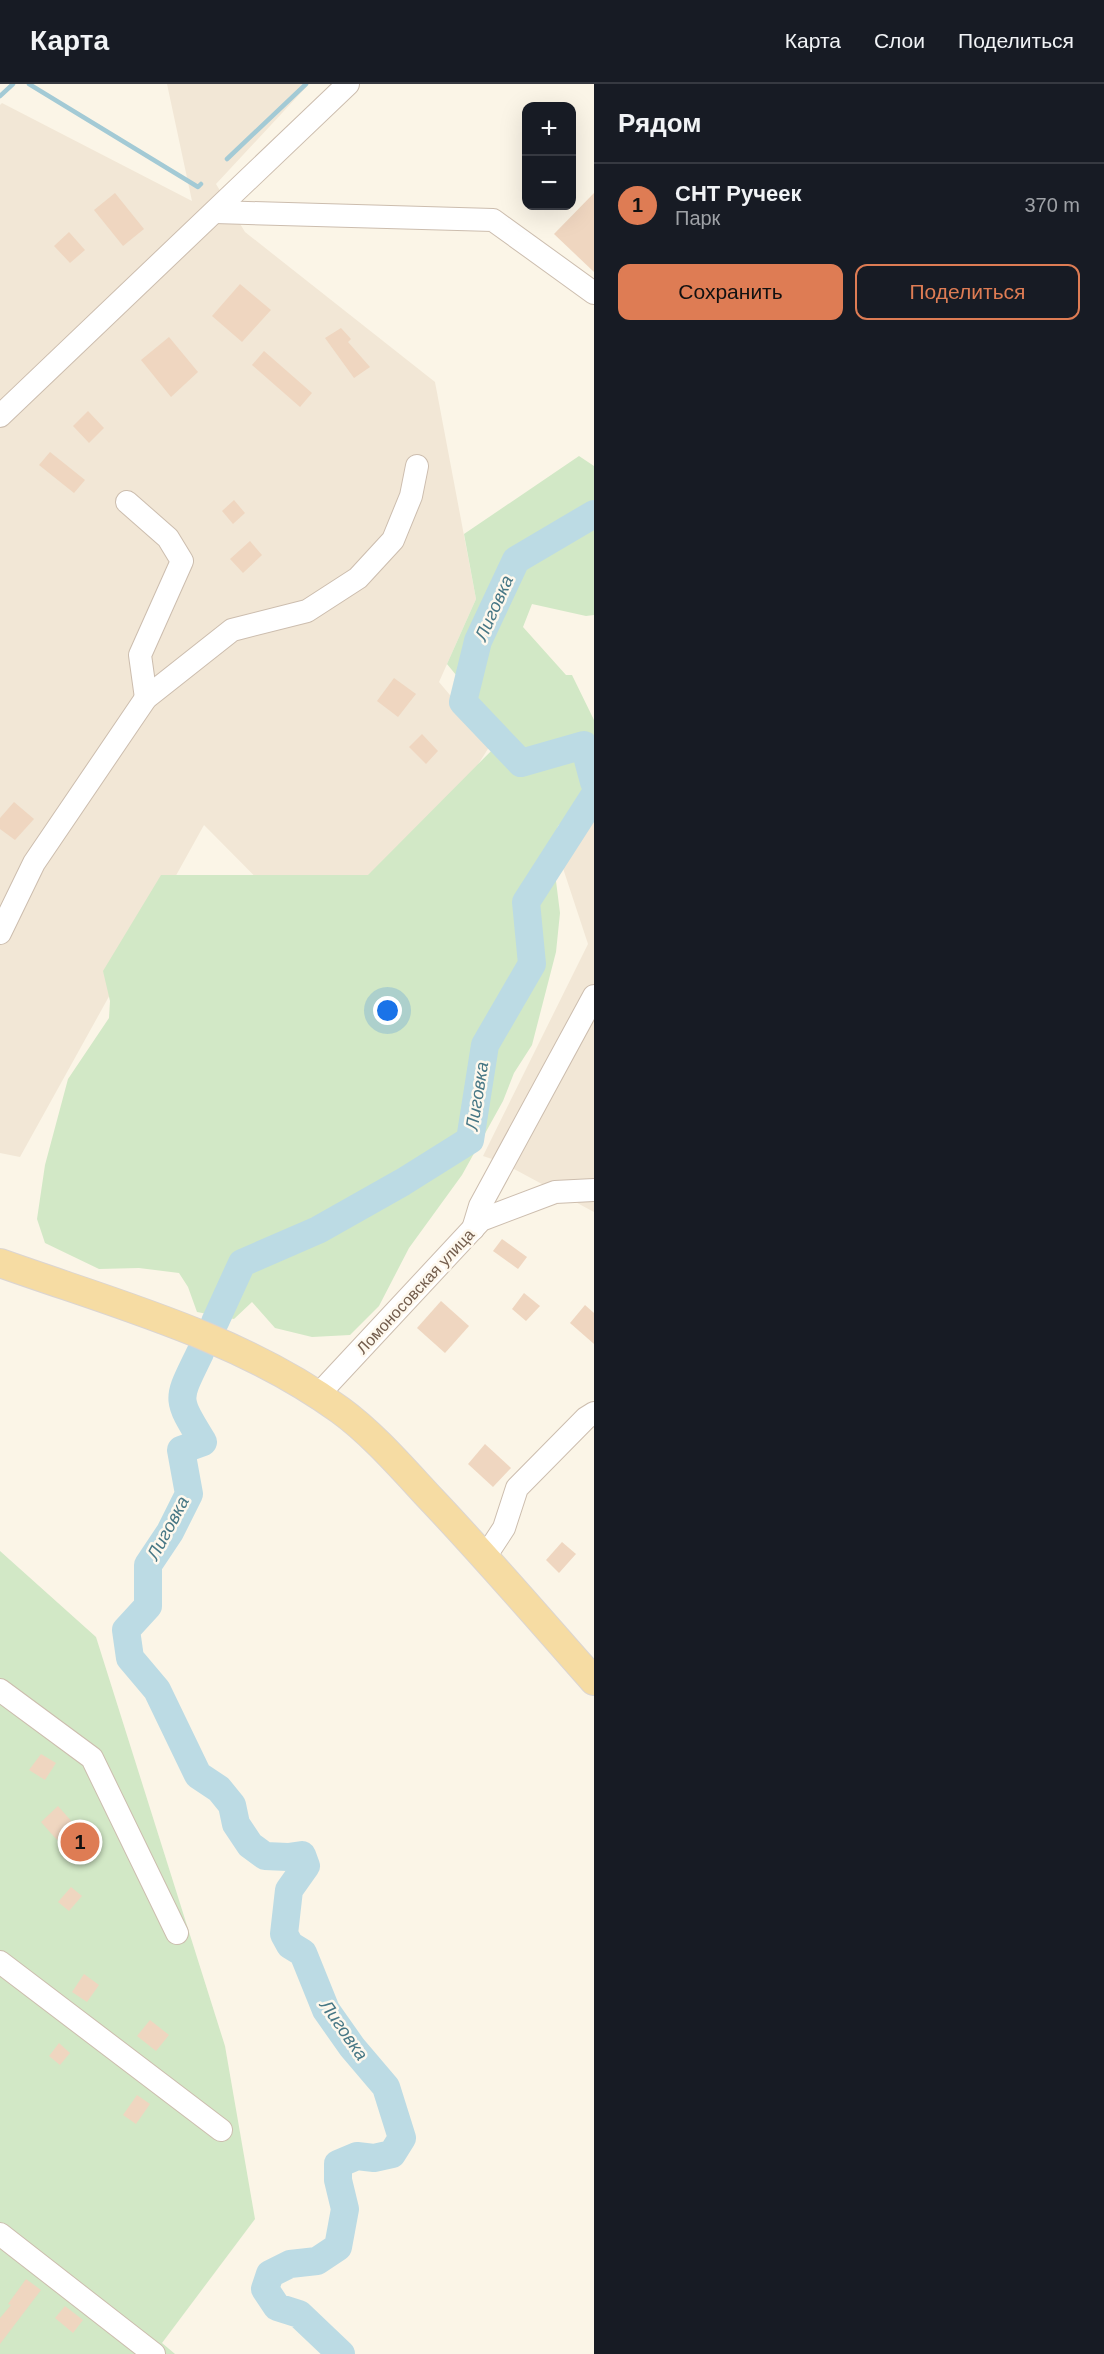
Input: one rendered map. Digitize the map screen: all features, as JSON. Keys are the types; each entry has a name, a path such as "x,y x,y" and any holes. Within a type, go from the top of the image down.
{"main road":[{"path":"0,1263 202,1335 283,1374 341,1411 393,1458 485,1557 594,1681"}],"street":[{"path":"0,416 348,84"},
{"path":"215,212 494,220 594,293"},
{"path":"0,933 34,863 146,698 232,630 307,611 358,578 393,540 411,496 417,466"},
{"path":"127,502 168,538 182,561 140,655 146,698"},
{"path":"473,1228 480,1206 594,996"},
{"name":"Ломоносовская улица","path":"317,1396 481,1220 555,1192 594,1190"},
{"path":"485,1557 504,1528 518,1488 586,1418 594,1413"},
{"path":"0,1690 92,1758 177,1933"},
{"path":"0,1962 221,2130"},
{"path":"0,2234 154,2354"}],"shaded area":[{"path":"167,84 309,84 216,184 245,232 435,382 476,599 439,682 491,744 452,806 313,935 204,825 20,1157 0,1153 0,105 2,103 192,201"},
{"path":"594,787 594,1212 501,1162 483,1156 588,944 552,835"}],"green space":[{"path":"579,456 594,466 594,615 586,616 532,604 523,627 566,675 572,675 594,720 594,791 558,826 552,849 560,913 556,952 532,1045 514,1073 503,1101 462,1175 409,1248 379,1306 350,1335 312,1337 275,1328 252,1302 234,1319 197,1312 188,1287 179,1273 139,1268 99,1269 45,1243 37,1219 45,1165 68,1079 109,1018 110,1001 103,971 161,875 368,875 506,736 447,664 476,599 464,534"},
{"path":"0,1551 96,1637 225,2046 255,2219 162,2343 175,2354 0,2354"}],"building":[{"path":"115,193 144,229 123,246 94,210"},
{"path":"594,193 594,272 554,234"},
{"path":"69,232 85,250 70,263 54,246"},
{"path":"240,284 271,310 242,342 212,316"},
{"path":"341,328 351,339 348,342 370,367 354,378 325,338"},
{"path":"169,337 198,372 171,397 141,360"},
{"path":"264,351 312,393 300,407 252,365"},
{"path":"88,411 104,428 89,443 73,426"},
{"path":"50,452 85,480 74,493 39,465"},
{"path":"234,500 245,513 233,524 222,511"},
{"path":"250,541 262,555 243,573 230,559"},
{"path":"394,678 416,694 398,717 377,701"},
{"path":"422,734 438,751 426,764 409,747"},
{"path":"14,802 34,819 15,840 0,829 0,818"},
{"path":"502,1239 527,1257 518,1269 493,1251"},
{"path":"524,1293 540,1306 526,1321 512,1309"},
{"path":"441,1301 469,1326 445,1353 417,1328"},
{"path":"585,1305 594,1313 594,1344 570,1323"},
{"path":"485,1444 511,1468 493,1487 468,1464"},
{"path":"562,1542 576,1554 559,1573 546,1560"},
{"path":"41,1754 56,1763 45,1780 29,1770"},
{"path":"58,1806 74,1824 57,1840 41,1822"},
{"path":"71,1887 82,1896 69,1911 58,1902"},
{"path":"84,1974 99,1985 87,2002 72,1992"},
{"path":"150,2020 169,2035 156,2051 137,2036"},
{"path":"59,2043 70,2053 60,2065 49,2056"},
{"path":"137,2095 150,2104 136,2124 123,2115"},
{"path":"26,2279 41,2290 0,2344 0,2318 11,2305 8,2304"},
{"path":"65,2306 83,2320 73,2333 55,2318"}],"waterway":[{"path":"0,96 13,84"},
{"path":"29,84 198,187 201,184"},
{"path":"227,159 306,84"},
{"name":"Лиговка","path":"594,514 516,560 478,641 463,702 521,763 584,745 594,782"},
{"name":"Лиговка","path":"215,1322 242,1263 318,1230 403,1182 470,1140 485,1045 532,964 526,902 594,796"},
{"name":"Лиговка","path":"200,1353 183,1390 182,1398 187,1415 203,1442 181,1450 189,1494 170,1532 148,1565 148,1606 126,1630 130,1658 157,1690 198,1775 219,1789 232,1805 236,1824 250,1845 265,1856 302,1855 306,1866 289,1890 284,1934 290,1945 303,1953 326,2010 352,2047 386,2087 402,2138 392,2154 374,2158 357,2156 338,2164 338,2180 345,2209 338,2247 317,2261 290,2264 270,2274 265,2289 277,2307 299,2314 341,2354"}],"place":[{"name":"СНТ Ручеек","path":"80,1842"}]}
